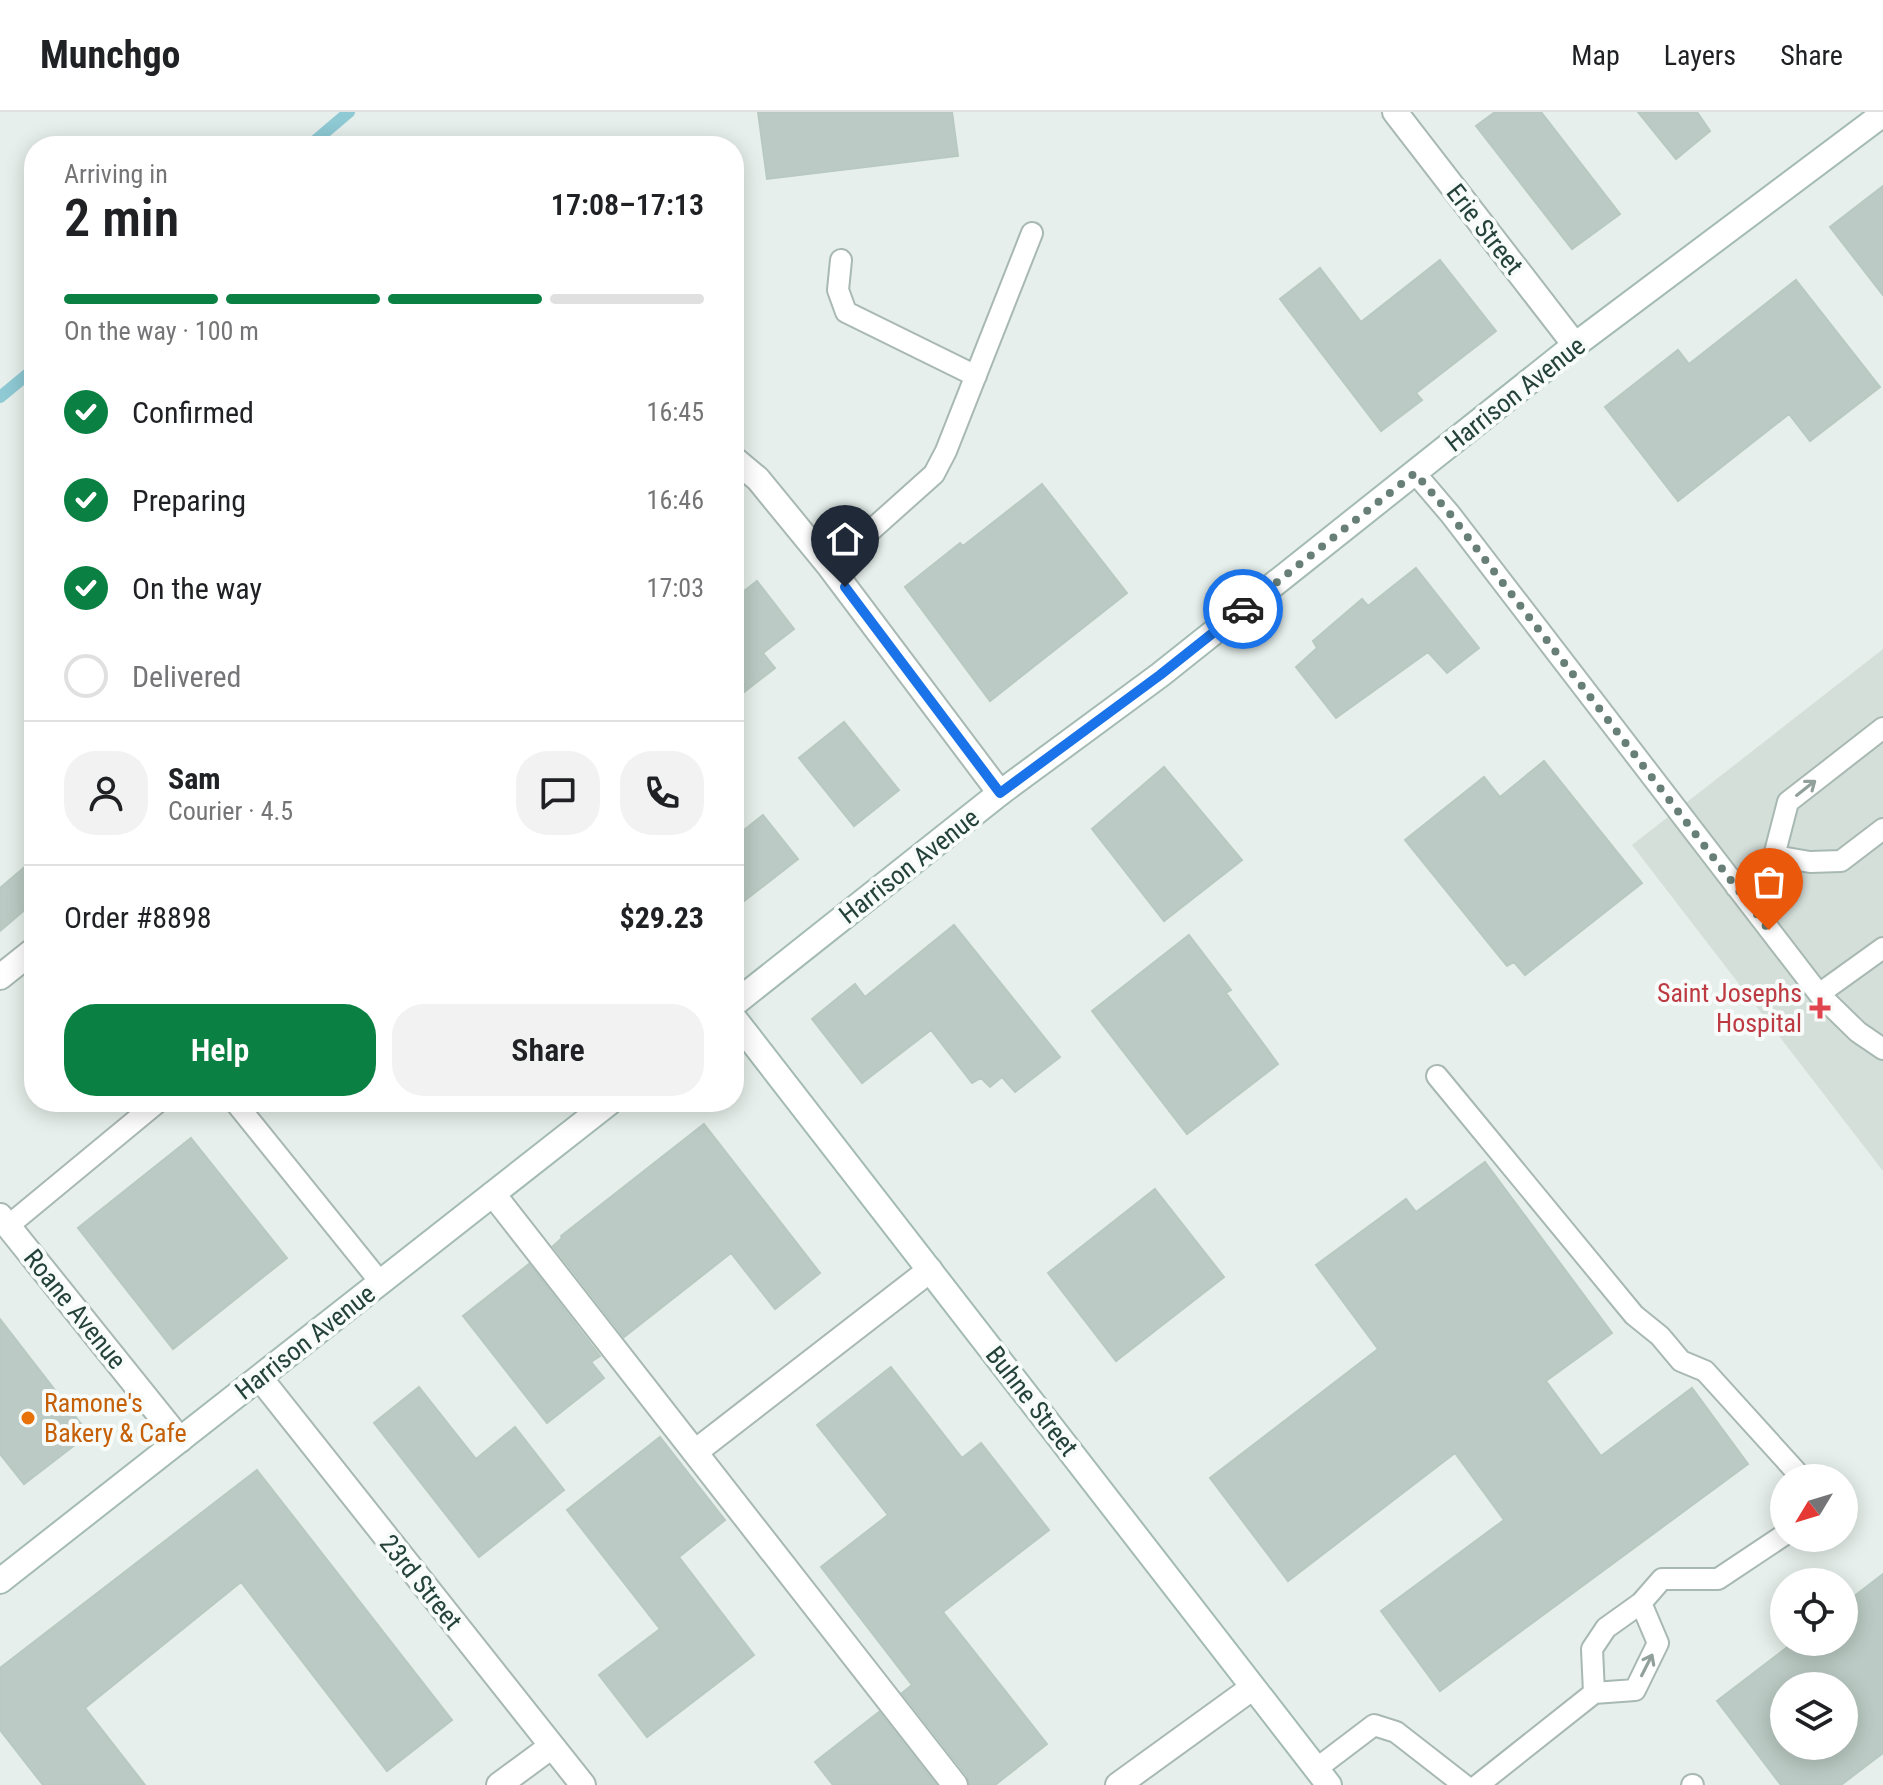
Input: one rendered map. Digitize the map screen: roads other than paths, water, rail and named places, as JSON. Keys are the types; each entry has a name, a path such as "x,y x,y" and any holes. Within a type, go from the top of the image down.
{"street":[{"name":"Erie Street","path":"1395,112 1575,345"},
{"name":"Harrison Avenue","path":"744,996 1000,793 1160,675 1575,345 1883,114"},
{"path":"744,467 758,479 830,567 1000,793"},
{"path":"0,977 24,958"},
{"name":"Buhne Street","path":"744,1031 1323,1777"},
{"name":"Harrison Avenue","path":"0,1581 597,1112"},
{"path":"493,1194 955,1785"},
{"name":"Roane Avenue","path":"4,1221 180,1440"},
{"path":"695,1452 930,1270"},
{"name":"23rd Street","path":"260,1378 583,1785"},
{"path":"1118,1785 1252,1688"},
{"path":"499,1785 552,1746"}],"lane":[{"path":"830,567 934,474 946,451 1032,233"},
{"path":"841,260 838,290 846,312 976,376"},
{"path":"1415,473 1450,514 1819,994 1858,1032 1883,1049"},
{"path":"1736,887 1774,856 1788,802 1883,728"},
{"path":"1774,856 1810,862 1841,861 1883,829"},
{"path":"1819,994 1883,948"},
{"path":"1437,1076 1634,1315 1660,1336 1681,1361 1705,1371 1789,1464"},
{"path":"4,1221 145,1112"},
{"path":"243,1112 381,1283"},
{"path":"1594,1693 1592,1649 1606,1628 1641,1603 1662,1579 1718,1579 1770,1544"},
{"path":"1478,1785 1594,1693 1635,1690 1658,1643 1641,1603"},
{"path":"1323,1777 1374,1725 1396,1732 1464,1785"}],"waterway":[{"path":"321,136 349,112"},
{"path":"0,397 24,377"}],"place":[{"name":"Saint Josephs Hospital","path":"1820,1008"},
{"name":"Ramone's Bakery & Cafe","path":"28,1418"}]}
